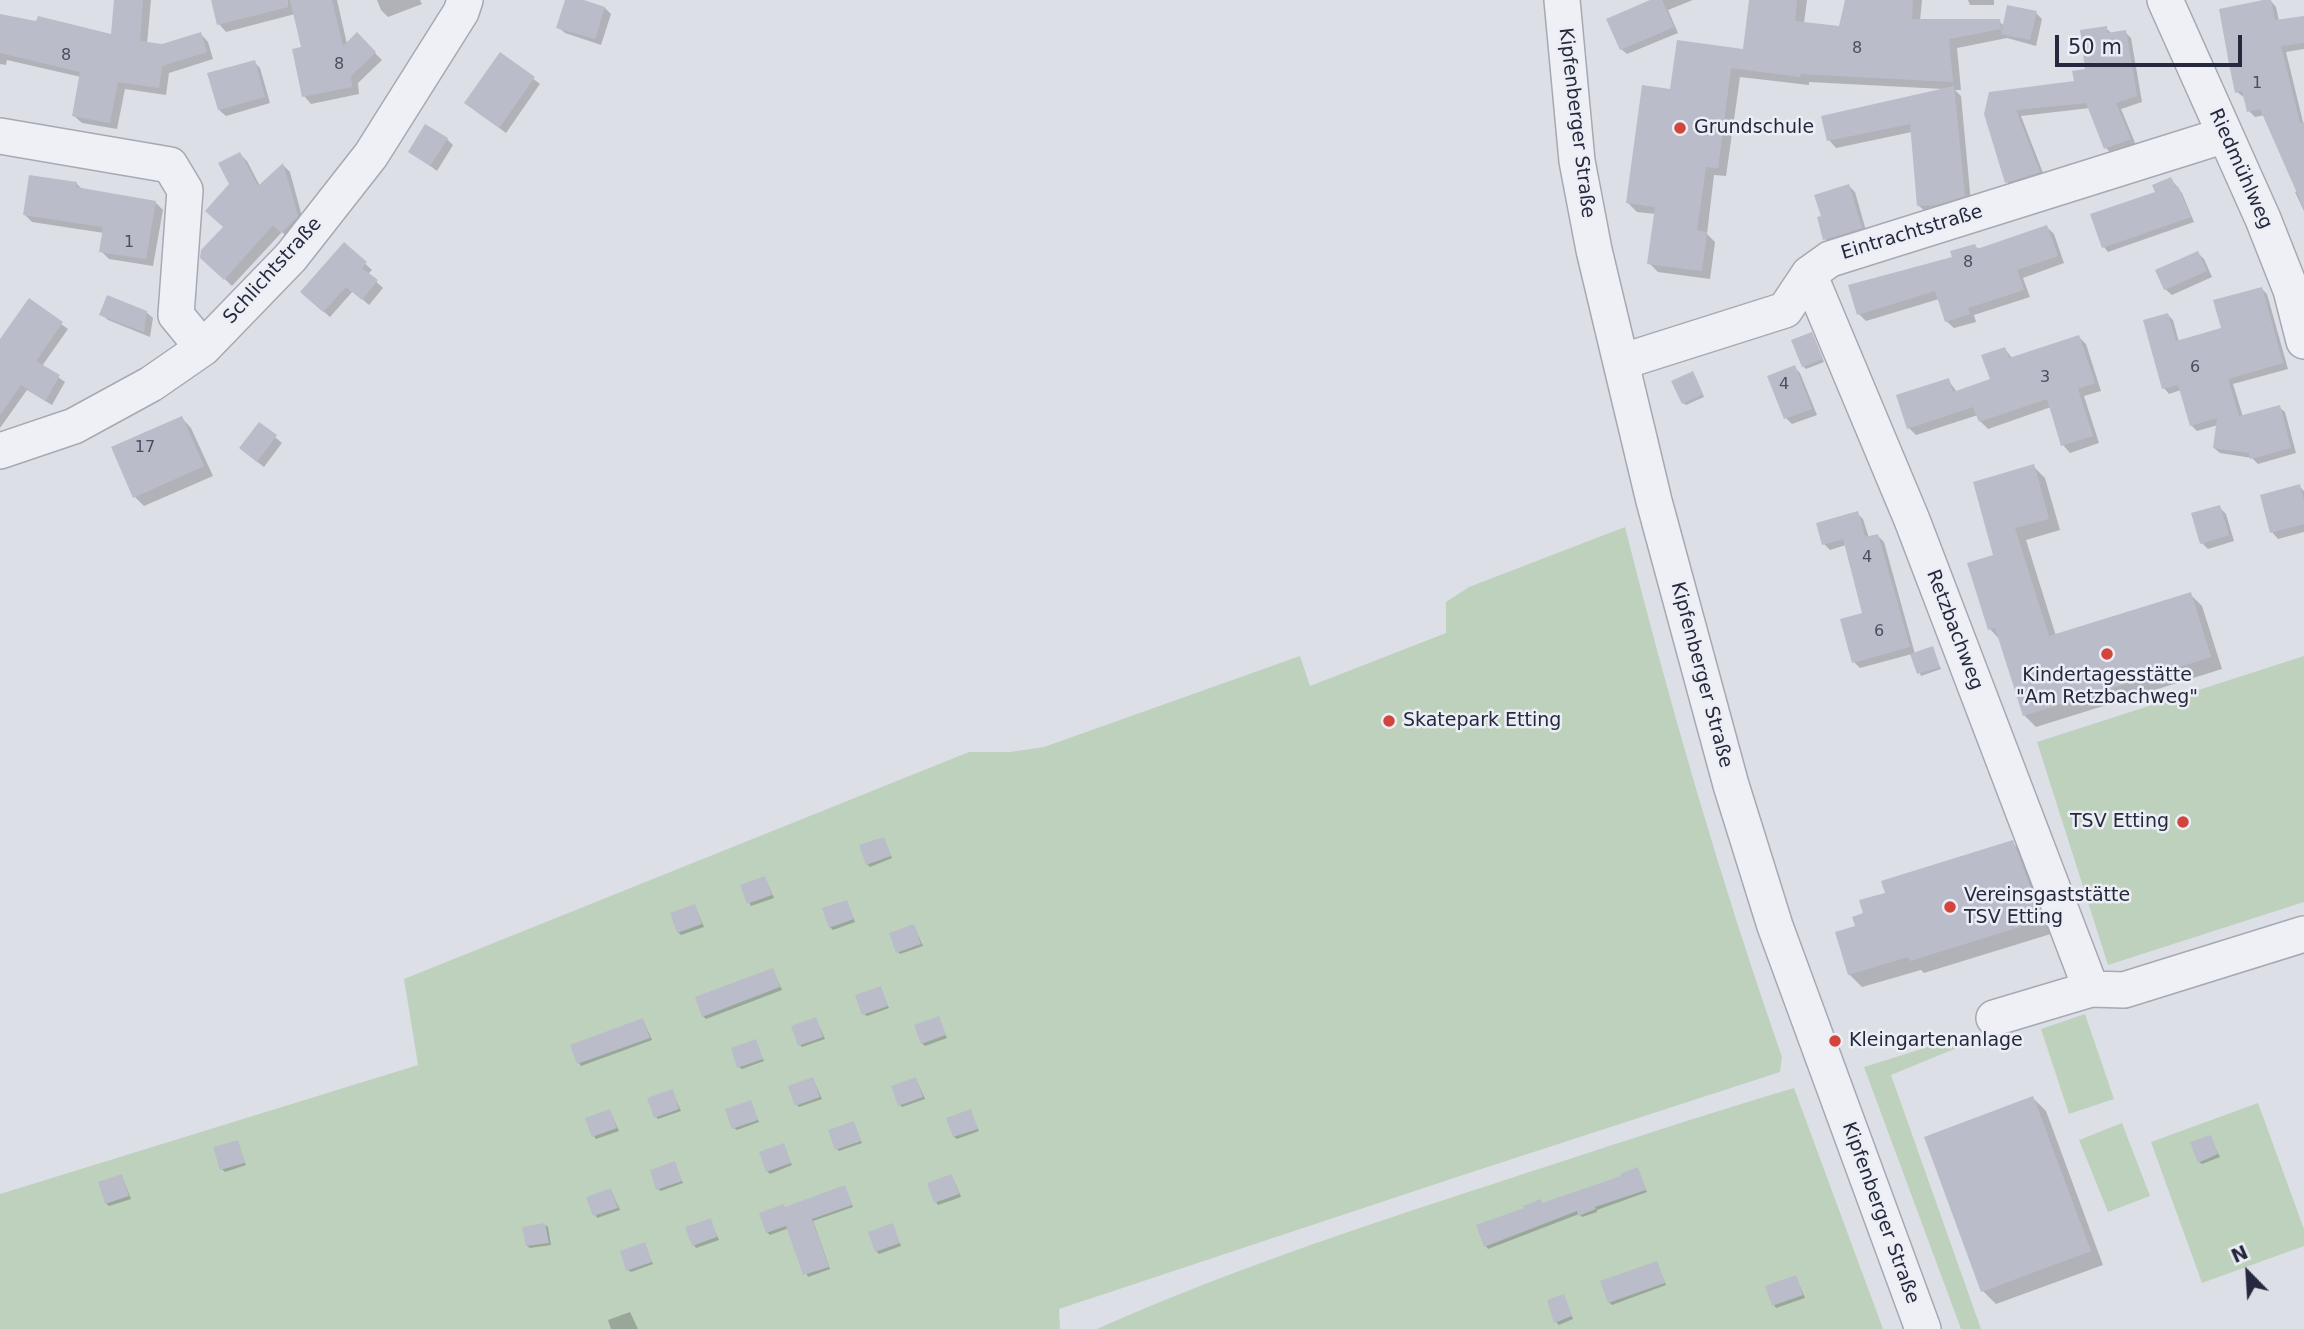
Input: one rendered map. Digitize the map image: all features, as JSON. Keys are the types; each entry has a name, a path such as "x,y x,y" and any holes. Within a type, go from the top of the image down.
{"street":[{"name":"Schlichtstraße","path":"0,451 74,426 151,384 203,348 291,257 371,155 461,12 465,0"},
{"name":"Kipfenberger Straße","path":"1562,0 1577,161 1594,250 1654,501 1735,797 1775,926 1923,1329"},
{"name":"Riedmühlweg","path":"2165,0 2263,219 2291,290 2304,341"},
{"name":"Eintrachtstraße","path":"1621,362 1785,310 1809,274 1829,259 2225,135"},
{"path":"0,136 170,165 185,190 176,316 203,348"},
{"name":"Retzbachweg","path":"1809,274 1912,520 2091,989"},
{"path":"1994,1018 2091,989 2124,990 2304,934"}],"green space":[{"path":"1625,527 1698,794 1782,1057 1780,1072 1059,1309 1060,1329 0,1329 0,1194 418,1065 404,979 969,752 1010,752 1044,747 1300,656 1310,686 1446,633 1446,602 1469,587"},
{"name":"TSV Etting","path":"2304,656 2304,902 2108,965 2037,742"},
{"path":"2085,1014 2114,1099 2069,1114 2041,1029"},
{"path":"1963,1036 1964,1045 1891,1075 1981,1329 1961,1329 1864,1067"},
{"path":"1794,1088 1883,1329 1097,1329 1194,1288 1341,1234"},
{"path":"2258,1103 2304,1229 2304,1246 2202,1283 2151,1142"},
{"path":"2122,1123 2150,1196 2108,1212 2079,1140"}],"building":[{"path":"114,0 143,0 140,41 162,44 201,32 207,52 162,66 159,88 118,82 110,123 72,116 80,72 0,53 0,14 36,21 38,16 111,34"},
{"path":"211,0 288,0 288,7 217,25"},
{"path":"290,0 332,0 343,46 357,32 376,52 351,76 352,87 302,97 292,49 301,47"},
{"path":"565,0 584,0 605,7 595,39 556,28"},
{"path":"1650,0 1662,0 1674,27 1620,50 1606,19"},
{"name":"Grundschule","path":"1749,0 1797,0 1795,21 1839,26 1845,0 1913,0 1912,19 2000,19 2001,29 1949,39 1953,82 1801,74 1800,77 1731,68 1718,168 1706,167 1697,230 1707,232 1702,271 1647,264 1655,207 1626,203 1642,85 1670,89 1677,40 1743,49"},
{"path":"2271,0 2275,20 2304,16 2304,43 2281,46 2300,123 2304,122 2304,209 2260,109 2247,112 2242,91 2235,93 2229,64 2219,9"},
{"path":"2007,5 2037,11 2030,40 2001,34"},
{"path":"2107,26 2107,33 2126,30 2137,96 2116,103 2131,139 2104,149 2086,103 2016,110 2040,172 2005,183 1984,114 1989,92 2074,81 2072,71 2085,69 2080,30"},
{"path":"500,52 535,77 499,128 464,103"},
{"path":"255,60 265,97 218,110 207,73"},
{"path":"1954,86 1965,196 1936,205 1917,206 1910,124 1827,141 1821,116"},
{"path":"425,124 448,138 430,166 408,152"},
{"path":"240,152 258,186 283,163 298,216 281,233 273,225 224,280 200,258 201,250 223,227 205,211 229,184 218,163"},
{"path":"29,175 77,182 76,187 156,201 146,259 99,252 103,227 23,215"},
{"path":"2171,177 2176,187 2178,186 2191,217 2102,248 2090,214 2155,192 2152,185"},
{"path":"1849,184 1862,228 1823,240 1817,217 1821,216 1814,195"},
{"path":"2047,225 2058,256 2017,270 2024,290 1968,308 1970,314 1945,322 1935,291 1857,315 1848,285 1952,257 1950,251 1975,244 1977,249"},
{"path":"344,242 367,262 362,268 378,280 362,300 346,287 323,312 300,292"},
{"path":"2198,251 2207,271 2164,290 2155,270"},
{"path":"2262,287 2283,363 2228,379 2239,416 2280,405 2291,448 2250,459 2249,453 2213,448 2217,418 2190,426 2178,385 2162,389 2143,320 2168,313 2176,341 2221,328 2213,300"},
{"path":"107,295 147,311 144,332 99,315"},
{"path":"29,298 63,322 36,361 60,375 45,401 21,385 0,415 0,339"},
{"path":"1812,332 1823,359 1802,367 1791,340"},
{"path":"2079,335 2095,383 2078,389 2093,436 2061,446 2047,399 1979,422 1973,407 1907,429 1896,395 1949,378 1953,392 1990,379 1981,355 2005,347 2009,358"},
{"path":"1795,365 1812,409 1784,419 1767,376"},
{"path":"1693,371 1703,394 1682,404 1671,381"},
{"path":"182,416 204,466 133,498 111,447"},
{"path":"259,422 277,435 257,462 239,448"},
{"path":"2034,464 2049,519 2015,528 2049,636 2191,592 2211,657 2023,716 1995,628 1988,630 1967,563 1993,555 1973,482"},
{"path":"2300,484 2304,501 2304,524 2270,533 2260,495"},
{"path":"2220,505 2229,535 2200,544 2191,513"},
{"path":"1858,511 1865,537 1878,534 1910,647 1852,663 1840,619 1862,613 1843,539 1822,545 1816,523"},
{"path":"1933,646 1940,667 1917,674 1910,654"},
{"path":"884,837 891,856 866,865 859,845"},
{"name":"Vereinsgaststätte TSV Etting","path":"2013,840 2042,920 1910,961 1908,957 1848,975 1835,932 1855,926 1852,917 1863,913 1859,900 1885,893 1881,881"},
{"path":"765,876 772,895 747,904 740,885"},
{"path":"847,900 854,919 829,928 822,908"},
{"path":"695,904 702,924 677,933 670,913"},
{"path":"914,924 921,944 896,953 889,933"},
{"path":"773,968 780,987 702,1017 695,997"},
{"path":"881,986 888,1006 862,1015 855,995"},
{"path":"939,1016 946,1035 921,1044 914,1025"},
{"path":"816,1017 823,1037 798,1046 791,1026"},
{"path":"643,1018 650,1038 577,1064 570,1045"},
{"path":"756,1039 763,1059 737,1068 731,1048"},
{"path":"813,1077 820,1097 795,1106 788,1086"},
{"path":"916,1077 923,1097 898,1106 891,1086"},
{"path":"673,1089 679,1109 654,1118 647,1098"},
{"path":"2033,1096 2091,1251 1981,1292 1924,1137"},
{"path":"751,1100 758,1120 732,1129 725,1109"},
{"path":"610,1109 617,1128 592,1137 585,1118"},
{"path":"971,1109 978,1129 953,1137 946,1118"},
{"path":"854,1121 861,1141 835,1150 828,1130"},
{"path":"2211,1135 2218,1154 2198,1163 2190,1142"},
{"path":"238,1140 245,1163 220,1170 213,1147"},
{"path":"784,1143 791,1163 766,1172 759,1152"},
{"path":"675,1161 682,1181 656,1190 650,1170"},
{"path":"1638,1167 1646,1190 1595,1207 1596,1209 1578,1216 1577,1211 1484,1247 1476,1225 1541,1199 1542,1203 1621,1176 1620,1174"},
{"path":"122,1174 129,1196 105,1204 98,1182"},
{"path":"952,1174 959,1194 934,1203 927,1183"},
{"path":"845,1185 852,1205 812,1219 829,1267 803,1275 786,1226 766,1233 759,1213 784,1204 785,1207"},
{"path":"611,1188 618,1208 593,1216 586,1197"},
{"path":"711,1218 717,1237 692,1246 685,1227"},
{"path":"545,1223 549,1243 526,1246 522,1227"},
{"path":"893,1223 900,1243 875,1252 868,1232"},
{"path":"645,1242 652,1262 626,1271 620,1251"},
{"path":"1657,1261 1665,1283 1608,1303 1600,1281"},
{"path":"1796,1275 1803,1295 1772,1306 1765,1286"},
{"path":"1564,1294 1572,1316 1554,1323 1547,1300"}],"place":[{"name":"Grundschule","path":"1680,128"},
{"name":"Kindertagesstätte \"Am Retzbachweg\"","path":"2107,654"},
{"name":"Skatepark Etting","path":"1389,721"},
{"name":"TSV Etting","path":"2183,822"},
{"name":"Vereinsgaststätte TSV Etting","path":"1950,907"},
{"name":"Kleingartenanlage","path":"1835,1041"}]}
